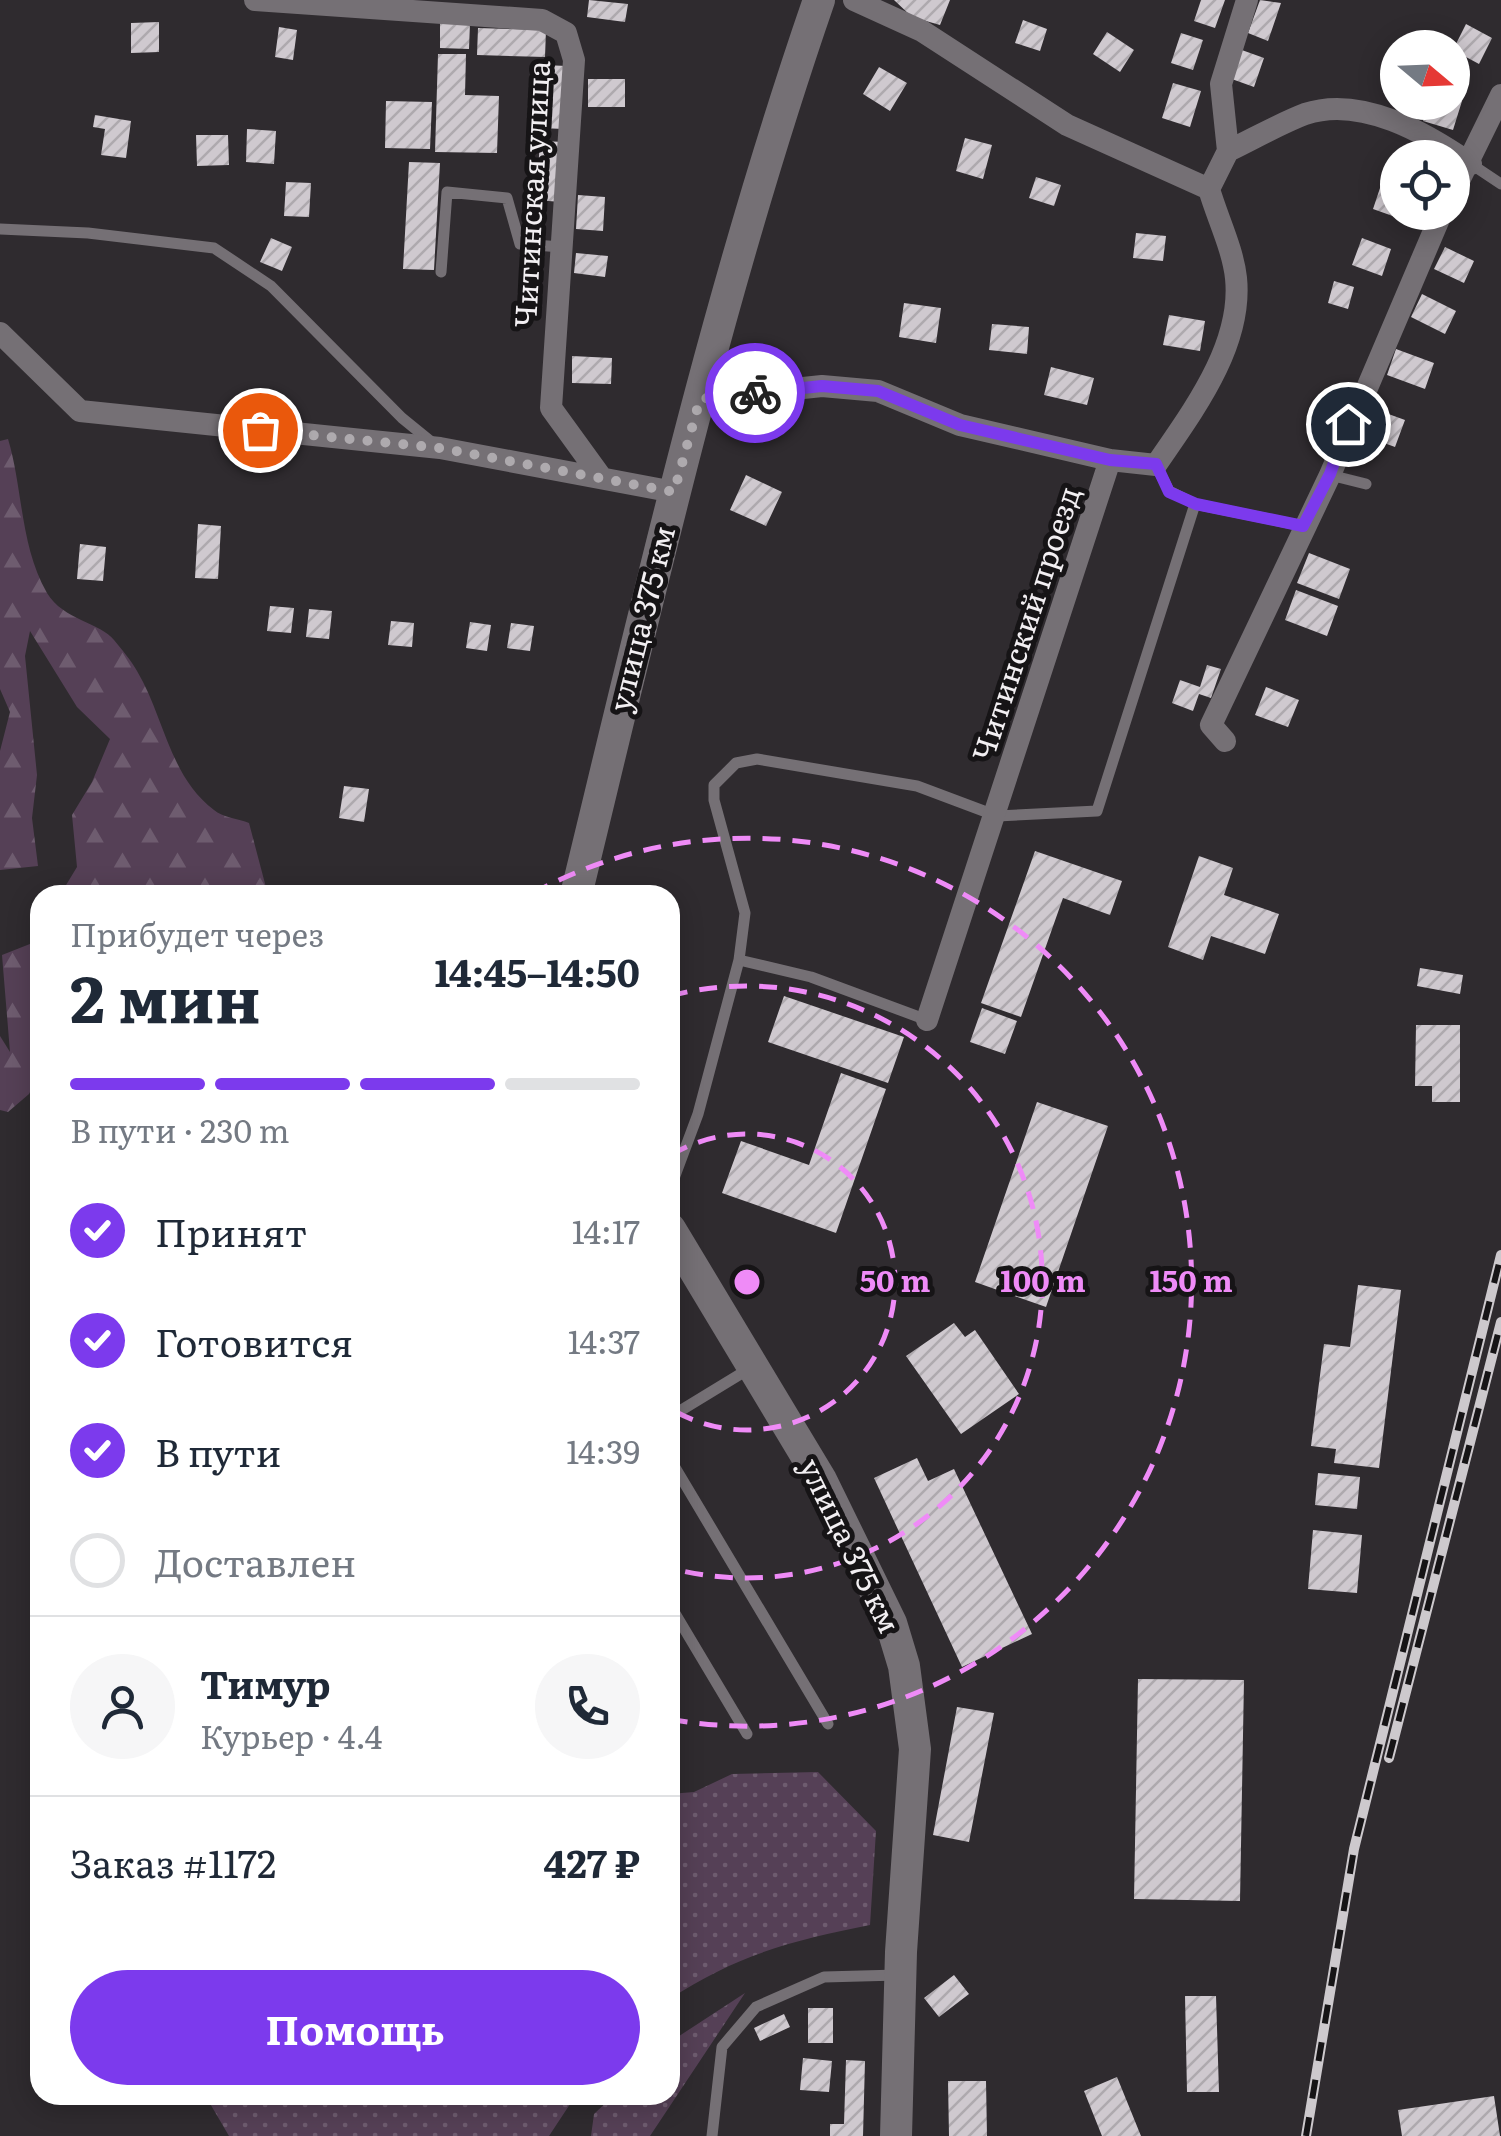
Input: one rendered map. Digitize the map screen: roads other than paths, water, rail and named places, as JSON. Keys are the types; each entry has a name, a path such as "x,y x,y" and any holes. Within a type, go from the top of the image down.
{"main road":[{"name":"улица 375 км","path":"578,885 674,492 762,164 820,0"},
{"name":"улица 375 км","path":"680,1247 858,1549 891,1623 904,1666 915,1749 900,1975 896,2136"}],"street":[{"name":"Читинская улица","path":"255,0 542,20 566,33 574,60 551,408 601,478"},
{"path":"854,0 922,30 1067,126 1209,189"},
{"path":"1156,464 1196,406 1232,331 1236,278 1209,189 1228,152 1221,84 1247,0"},
{"path":"1470,164 1501,96"},
{"path":"1228,152 1307,114 1341,108 1436,140"},
{"path":"1226,741 1211,725 1330,474 1434,230"},
{"path":"0,333 80,411 440,448 674,492"},
{"path":"700,399 822,386 878,391 960,425 1110,460"},
{"name":"Читинский проезд","path":"927,1020 997,816 1110,460 1156,464"}],"lane":[{"path":"1470,164 1501,184"},
{"path":"441,272 446,192 507,198 520,244 562,247"},
{"path":"0,229 88,233 214,248 271,286 402,418 440,448"},
{"path":"1156,464 1169,492 1196,504 1303,526"},
{"path":"1330,474 1366,484"},
{"path":"680,1162 698,1114 738,960 746,913 714,800 714,784 736,763 756,760 917,786 997,816 1097,811 1196,504"},
{"path":"738,960 811,977 927,1020"},
{"path":"680,1411 752,1367"},
{"path":"680,1476 828,1724"},
{"path":"680,1621 746,1734"},
{"path":"712,2136 722,2047 756,2006 824,1977 900,1975"}],"railway":[{"path":"1306,2136 1354,1849 1501,1255"},
{"path":"1389,1758 1501,1322"}]}
